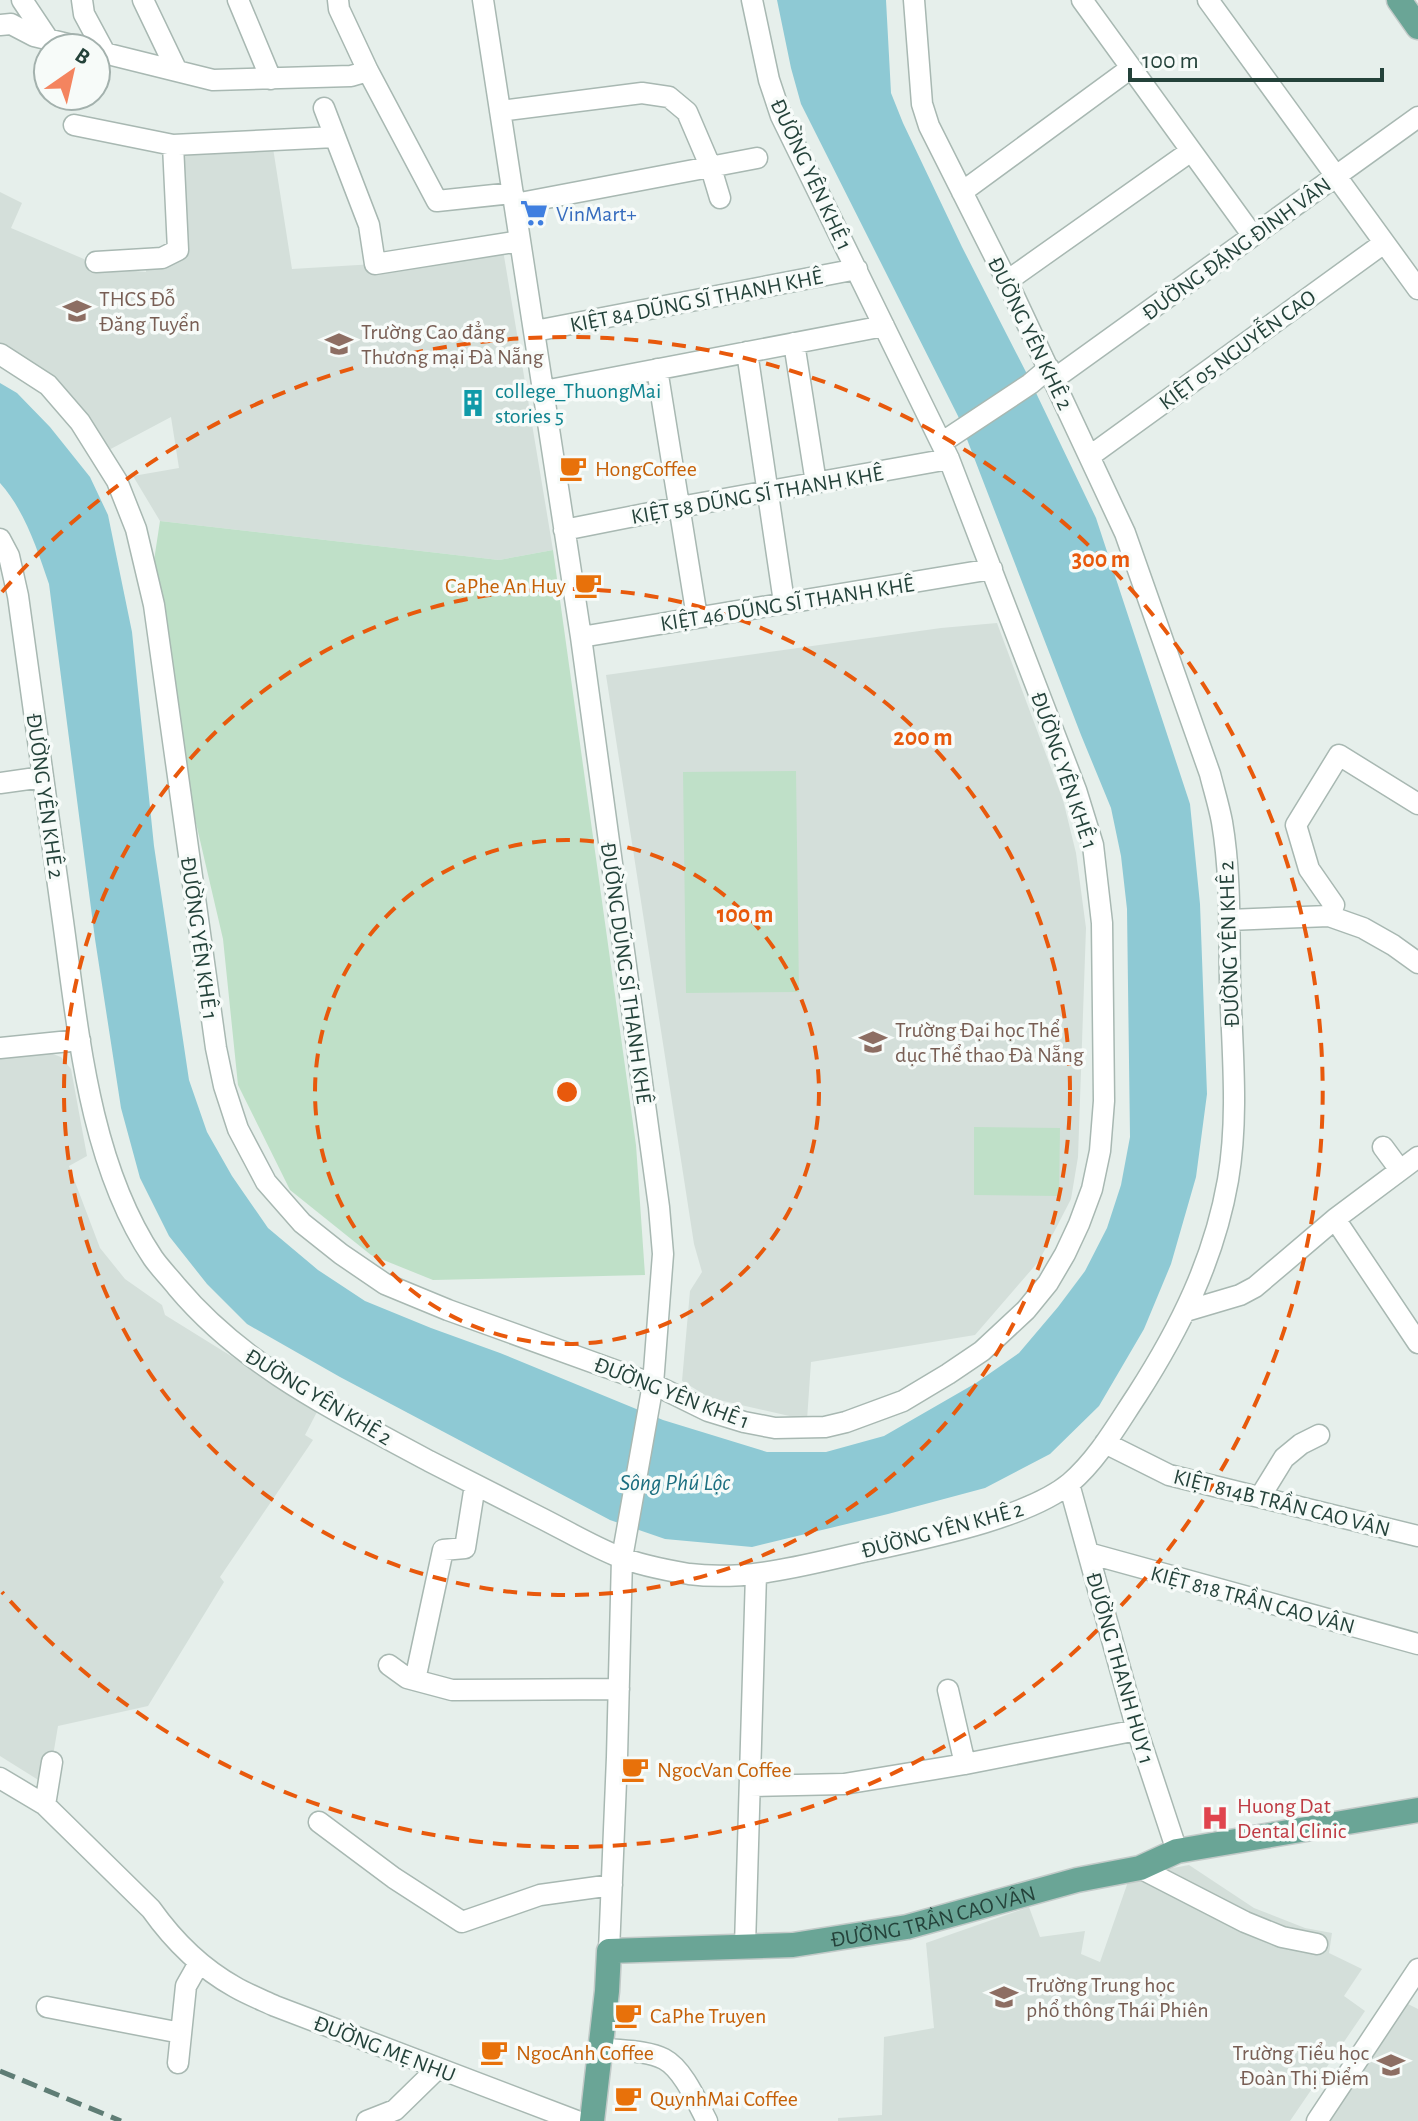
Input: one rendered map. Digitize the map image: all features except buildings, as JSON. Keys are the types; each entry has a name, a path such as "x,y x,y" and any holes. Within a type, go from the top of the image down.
{"main road":[{"path":"1399,0 1418,27"},
{"name":"ĐƯỜNG TRẦN CAO VÂN","path":"609,1951 793,1945 907,1927 1077,1880 1140,1868 1177,1851 1418,1810"},
{"path":"592,2121 609,1951"}],"street":[{"path":"22,0 38,32"},
{"path":"82,0 92,32"},
{"path":"143,0 177,71"},
{"path":"238,0 271,79"},
{"path":"338,0 339,9 368,71 437,201 514,199 757,158"},
{"name":"ĐƯỜNG DŨNG SĨ THANH KHÊ","path":"483,0 581,637 663,1254 653,1384 622,1558 609,1951"},
{"name":"ĐƯỜNG YÊN KHÊ 1","path":"0,354 48,385 80,422 117,481 136,529 154,605 216,1048 238,1129 266,1182 302,1223 385,1284 653,1384 708,1411 775,1428 825,1427 903,1401 982,1351 1026,1310 1048,1283 1079,1224 1092,1189 1100,1151 1104,1101 1102,923 1093,845 1076,790 948,446 884,326 781,116 769,80 752,0"},
{"name":"ĐƯỜNG YÊN KHÊ 2","path":"0,539 9,556 18,596 80,1040 97,1126 112,1178 153,1258 198,1312 268,1370 475,1485 622,1558 687,1573 756,1574 910,1542 980,1523 1033,1504 1069,1484 1105,1443 1162,1356 1186,1311 1215,1236 1228,1180 1233,1125 1225,845 1221,814 1210,774 1135,559 1007,281 929,126 922,104 914,0"},
{"path":"1082,0 1253,236"},
{"path":"1208,0 1418,289"},
{"path":"0,25 11,24 32,33"},
{"path":"112,55 213,80 351,76 368,71"},
{"path":"962,192 1131,68"},
{"path":"500,111 642,93 669,97 687,112 720,198"},
{"path":"324,108 369,225 375,264 520,241"},
{"name":"ĐƯỜNG ĐẶNG ĐÌNH VÂN","path":"948,446 1030,384 1051,374 1253,236 1418,117"},
{"path":"74,125 173,145 335,137"},
{"path":"96,262 162,258 178,250 173,145"},
{"path":"1007,281 1191,151"},
{"name":"KIỆT 05 NGUYỄN CAO","path":"1090,456 1384,243"},
{"name":"KIỆT 84 DŨNG SĨ THANH KHÊ","path":"535,331 857,269"},
{"path":"544,391 884,326"},
{"path":"794,343 816,483"},
{"path":"747,352 784,602"},
{"path":"657,369 697,617"},
{"name":"KIỆT 58 DŨNG SĨ THANH KHÊ","path":"564,530 816,483 948,446"},
{"name":"KIỆT 46 DŨNG SĨ THANH KHÊ","path":"581,637 992,569"},
{"path":"1329,916 1334,905 1309,869 1296,825 1339,755 1418,804"},
{"path":"0,783 43,777"},
{"path":"1229,920 1329,916 1363,928 1418,963"},
{"path":"0,1048 80,1040"},
{"path":"1383,1147 1400,1170"},
{"path":"1186,1311 1240,1295 1255,1287 1335,1219 1418,1157"},
{"path":"1335,1219 1418,1343"},
{"path":"1260,1497 1284,1458 1319,1435"},
{"name":"KIỆT 814B TRẦN CAO VÂN","path":"1105,1443 1169,1475 1418,1536"},
{"name":"ĐƯỜNG THANH HUY 1","path":"1069,1484 1137,1730 1177,1851"},
{"path":"415,1680 443,1550 465,1548 475,1485"},
{"name":"KIỆT 818 TRẦN CAO VÂN","path":"1088,1553 1418,1644"},
{"path":"745,1946 756,1574"},
{"path":"389,1665 407,1678 452,1690 619,1689"},
{"path":"948,1690 965,1764"},
{"path":"750,1786 844,1784 1137,1730"},
{"path":"45,1805 52,1762"},
{"name":"ĐƯỜNG MẸ NHU","path":"0,1778 45,1805 151,1909 199,1963 235,1987 275,2006 577,2121"},
{"path":"319,1822 394,1878 462,1922 540,1895 612,1885"},
{"path":"1140,1868 1245,1922 1282,1937 1317,1944"},
{"path":"178,2063 186,1986 199,1963"},
{"path":"1317,2121 1418,1969"},
{"path":"47,2007 181,2033"},
{"path":"601,2048 661,2058 673,2065 707,2121"},
{"path":"367,2121 395,2110 438,2068"}],"shaded area":[{"name":"Trường Cao đẳng Thương mại Đà Nẵng","path":"273,148 292,269 375,264 502,244 553,550 499,560 160,521 133,476 179,468 171,417 105,452 0,350 0,192 22,203 11,228 105,268 146,272 145,260 183,256 177,151"},
{"name":"Trường Đại học Thể dục Thể thao Đà Nẵng","path":"997,623 1063,800 1076,853 1086,928 1078,1157 1071,1199 1039,1261 975,1335 811,1362 807,1420 710,1398 682,1381 690,1291 702,1272 694,1244 606,675 941,628"},
{"path":"50,1053 61,1057 71,1069 87,1156 69,1166 100,1248 125,1279 162,1305 165,1315 318,1410 305,1435 313,1440 220,1577 224,1582 148,1706 58,1726 48,1786 0,1756 0,1058"},
{"path":"1189,1865 1254,1908 1305,1928 1332,1933 1329,1953 1362,1969 1344,1996 1365,2011 1290,2121 838,2121 838,2118 882,2115 884,2037 934,2028 926,1943 1029,1907 1040,1937 1085,1931 1081,1954 1100,1962 1130,1876"},
{"name":"Trường Tiểu học Đoàn Thị Điểm","path":"1406,2003 1418,2009 1418,2121 1326,2121"}],"green space":[{"path":"160,521 499,560 553,550 636,1145 645,1275 433,1280 371,1255 290,1190 238,1085 223,939 182,763 153,567"},
{"path":"796,771 799,992 686,993 683,772"},
{"path":"974,1127 1060,1128 1059,1196 974,1195"}],"water":[{"name":"Sông Phú Lộc","path":"777,0 886,0 891,93 903,123 1096,518 1190,804 1200,904 1207,1094 1196,1177 1171,1264 1144,1329 1099,1406 1050,1454 985,1488 752,1547 665,1539 610,1520 340,1377 247,1324 207,1284 169,1236 140,1178 121,1108 95,939 49,584 23,518 0,483 0,383 17,393 50,427 90,477 108,515 132,632 154,846 189,1080 207,1132 232,1176 268,1228 318,1270 365,1301 663,1420 767,1452 826,1452 884,1436 976,1383 1019,1353 1085,1271 1107,1228 1121,1185 1130,1137 1127,909 1111,808 958,416 801,104"}],"railway":[{"path":"0,2071 121,2121"}],"place":[{"name":"VinMart+","path":"534,213"},
{"name":"THCS Đỗ Đăng Tuyển","path":"77,311"},
{"name":"Trường Cao đẳng Thương mại Đà Nẵng","path":"339,344"},
{"name":"college_ThuongMai stories 5","path":"473,403"},
{"name":"HongCoffee","path":"573,468"},
{"name":"CaPhe An Huy","path":"588,585"},
{"name":"Trường Đại học Thể dục Thể thao Đà Nẵng","path":"873,1042"},
{"name":"NgocVan Coffee","path":"635,1769"},
{"name":"Huong Dat Dental Clinic","path":"1215,1818"},
{"name":"Trường Trung học phổ thông Thái Phiên","path":"1004,1997"},
{"name":"CaPhe Truyen","path":"628,2015"},
{"name":"NgocAnh Coffee","path":"494,2052"},
{"name":"Trường Tiểu học Đoàn Thị Điểm","path":"1391,2065"},
{"name":"QuynhMai Coffee","path":"628,2098"}]}
